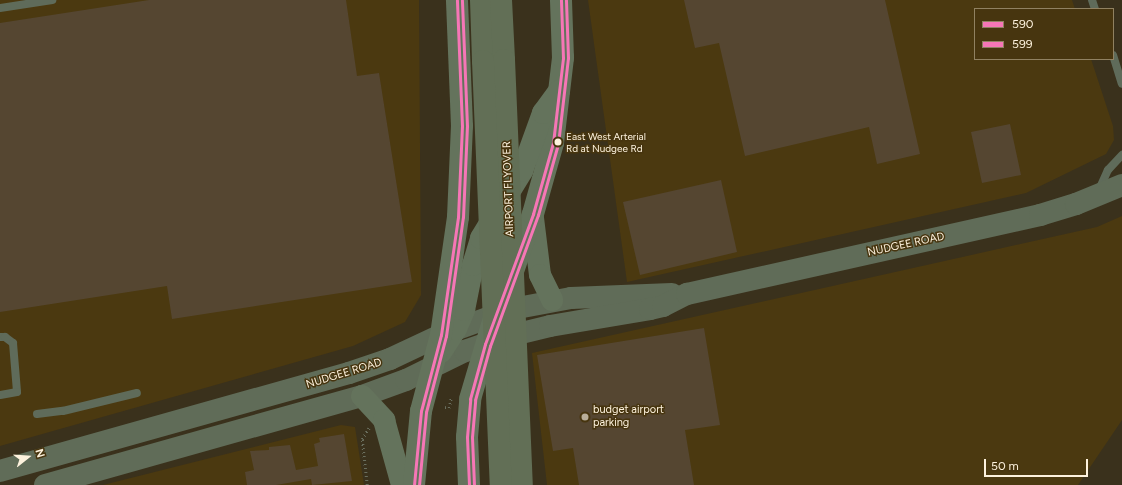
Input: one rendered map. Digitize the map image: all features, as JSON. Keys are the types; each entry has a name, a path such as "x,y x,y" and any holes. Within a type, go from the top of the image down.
{"highway":[{"path":"481,0 494,61"},
{"path":"494,61 501,0"},
{"name":"AIRPORT FLYOVER","path":"494,61 501,485"},
{"name":"AIRPORT FLYOVER","path":"494,61 522,485"}],"main road":[{"path":"448,332 451,276 460,190 462,126 457,0"},
{"path":"468,485 467,437 470,399 484,344 533,214 553,143 561,89 563,36 561,0"},
{"path":"414,485 417,434 431,368 448,332 464,310 473,265 482,238 493,214 522,170 543,113 561,89"},
{"name":"NUDGEE ROAD","path":"0,471 349,373 390,359 448,332 495,315 552,300 588,296 687,294 1018,220 1096,196 1122,185"},
{"path":"533,214 540,275 552,300"},
{"name":"NUDGEE ROAD","path":"45,485 362,396 431,368 484,344 550,326 663,306 687,294"},
{"path":"362,396 379,412 386,425 402,485"}],"lane":[{"path":"0,8 52,0"},
{"path":"1114,58 1122,84"},
{"path":"1096,196 1108,170 1122,155"},
{"path":"0,337 4,337 13,343 17,392 0,395"},
{"path":"37,414 63,411 137,393"},
{"path":"521,417 532,485"}],"shaded area":[{"path":"0,0 419,0 421,295 405,322 353,346 0,446"},
{"path":"588,0 1072,0 1075,8 974,8 974,60 1091,60 1113,126 1114,140 1106,154 1026,193 627,282"},
{"path":"1122,216 1122,420 1078,485 547,485 532,353 1097,227"},
{"path":"341,425 355,427 364,485 103,485"}],"building":[{"path":"149,0 346,0 357,76 379,73 412,282 172,319 167,286 0,312 0,23"},
{"path":"684,0 885,0 920,154 877,164 869,127 745,156 719,43 695,48"},
{"path":"1010,124 1021,175 982,183 971,132"},
{"path":"721,180 737,252 640,275 623,202"},
{"path":"704,328 720,425 685,430 694,485 579,485 573,448 553,451 537,355"},
{"path":"344,434 352,481 312,485 311,479 276,485 247,485 245,472 254,470 250,451 269,450 269,447 290,445 296,470 318,466 314,444 320,442 319,438"}],"transit line":[{"name":"590","path":"414,485 421,411 441,335 458,217 462,126 457,0"},
{"path":"419,485 426,412 446,336 463,217 467,126 462,0"},
{"name":"590","path":"469,485 467,437 470,399 485,344 533,214 553,143 563,58 561,0"},
{"name":"599","path":"474,485 472,437 475,400 490,346 538,215 558,144 568,58 566,0"}],"place":[{"name":"East West Arterial Rd at Nudgee Rd","path":"558,142"},
{"name":"budget airport parking","path":"585,417"}]}
